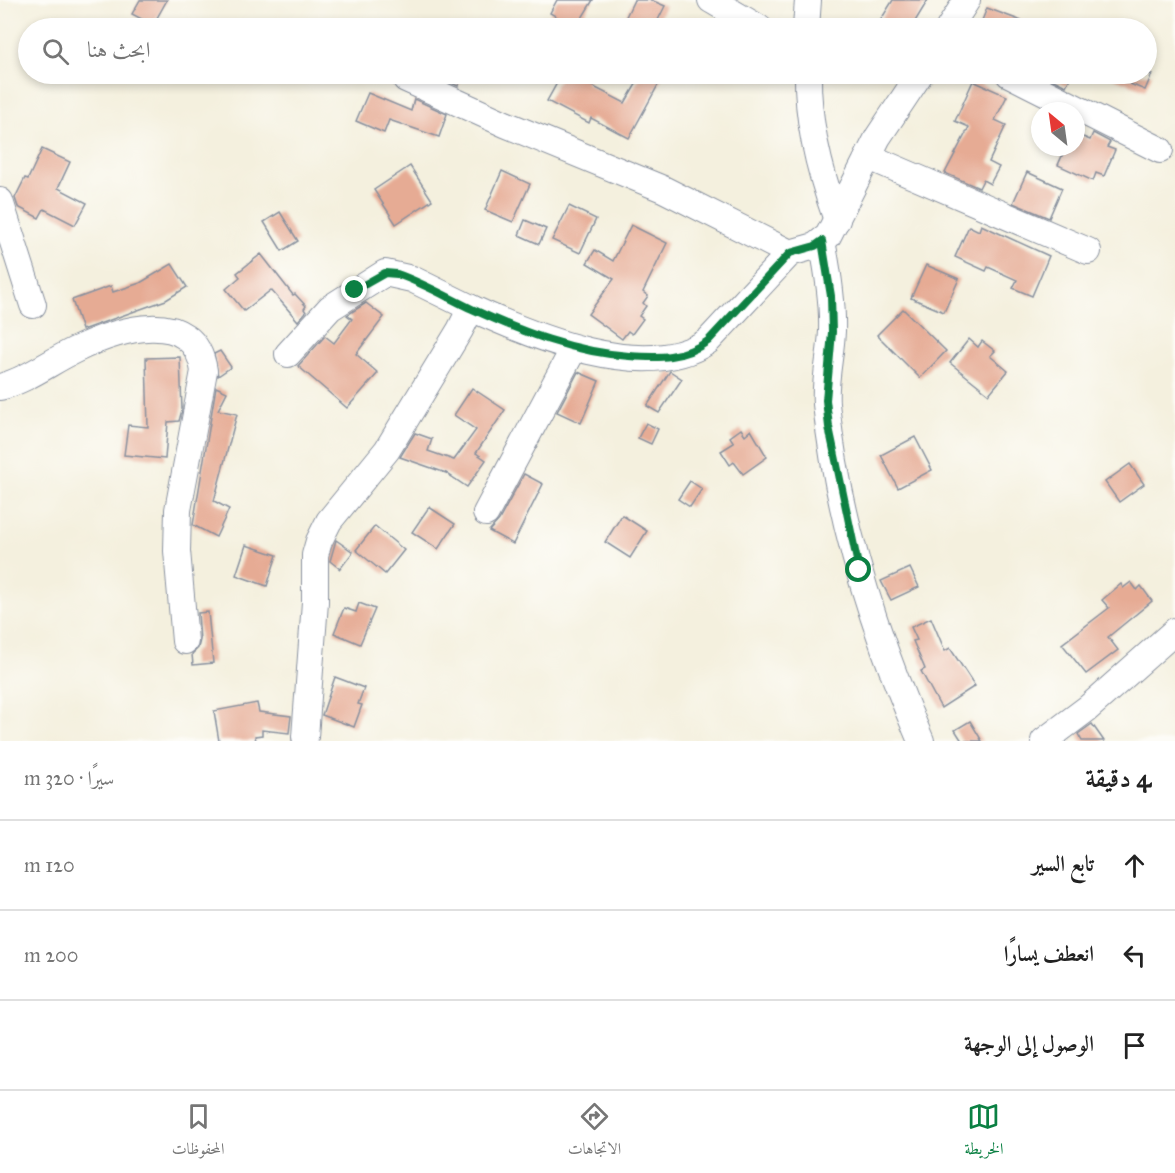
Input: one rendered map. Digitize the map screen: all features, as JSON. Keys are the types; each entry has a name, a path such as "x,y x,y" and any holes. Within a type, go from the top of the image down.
{"street":[{"path":"711,0 742,18"},
{"path":"807,18 808,0"},
{"path":"955,18 967,0"},
{"path":"417,84 505,124 663,189 790,253"},
{"path":"807,84 820,171 837,220"},
{"path":"288,354 330,308 385,273 412,279 471,308 574,348 601,354 654,358 693,351 716,333 790,253 815,246 828,236 878,136 913,84"},
{"path":"1029,84 1160,150"},
{"path":"869,157 1088,251"},
{"path":"0,201 33,305"},
{"path":"822,241 829,277 832,332 826,400 836,467 868,598 921,741"},
{"path":"305,737 315,602 315,555 319,541 329,521 387,450 471,308"},
{"path":"0,387 30,375 74,350 129,330 165,327 181,332 201,353 204,371 178,510 177,550 184,641"},
{"path":"486,513 574,348"},
{"path":"1044,741 1088,708 1175,631"}],"building":[{"path":"140,0 167,0 157,18 140,18 132,14"},
{"path":"557,0 593,0 582,18 559,18 550,13"},
{"path":"634,0 651,0 665,6 659,18 625,18"},
{"path":"893,0 928,0 917,18 882,18"},
{"path":"987,8 1014,18 983,18"},
{"path":"556,84 588,84 625,103 636,84 659,84 629,138 591,118 589,123 547,101"},
{"path":"972,84 980,84 1007,96 995,120 1006,125 989,162 999,167 990,184 983,180 979,188 945,173 969,127 955,121"},
{"path":"1130,84 1148,84 1145,90"},
{"path":"368,93 411,111 414,99 447,114 439,137 389,120 384,133 356,121"},
{"path":"1093,133 1110,142 1107,147 1115,150 1104,176 1096,173 1093,181 1058,165 1062,156 1085,156 1085,138 1090,140"},
{"path":"42,149 70,162 58,188 87,203 75,225 44,209 39,218 18,207 15,198 25,178 28,179"},
{"path":"410,166 432,200 396,224 374,190"},
{"path":"502,171 530,184 513,222 485,210"},
{"path":"1027,172 1062,188 1049,218 1013,203"},
{"path":"569,206 596,219 580,253 552,240"},
{"path":"280,212 298,241 282,251 264,222"},
{"path":"525,220 546,229 539,244 519,235"},
{"path":"631,225 667,243 643,292 648,296 643,303 646,306 639,316 643,319 632,334 628,331 622,339 588,314 614,279 587,263 595,250 613,261"},
{"path":"981,225 1049,256 1032,296 1013,288 1017,280 988,267 986,271 955,257 969,226 979,231"},
{"path":"261,254 293,295 295,294 306,306 304,309 306,312 298,321 271,290 244,311 226,289 240,277 237,273"},
{"path":"172,264 187,287 166,300 82,330 72,300 111,286 113,292 140,283"},
{"path":"926,265 959,279 944,312 911,298"},
{"path":"366,303 384,317 356,354 378,373 347,408 298,366 325,336 334,343 352,319 347,315"},
{"path":"903,309 946,351 920,378 877,335"},
{"path":"969,339 978,347 982,341 995,351 990,356 1008,371 989,394 950,363"},
{"path":"220,351 231,367 218,376 214,354"},
{"path":"180,357 182,410 179,421 168,422 165,459 124,455 128,425 148,427 146,358"},
{"path":"670,371 682,379 659,413 647,406"},
{"path":"578,372 599,381 581,423 557,412"},
{"path":"216,387 227,392 218,410 237,414 214,501 229,509 216,537 193,525"},
{"path":"472,388 505,410 476,453 486,460 467,487 446,473 400,457 415,433 432,439 428,451 454,460 476,430 454,415"},
{"path":"646,423 658,429 651,444 638,438"},
{"path":"741,429 745,435 751,430 767,457 743,474 734,462 730,465 721,451 734,443 730,437"},
{"path":"915,437 932,470 898,488 881,455"},
{"path":"1130,464 1144,484 1119,502 1105,482"},
{"path":"524,474 543,484 513,544 489,531 499,520"},
{"path":"690,481 702,489 690,507 678,499"},
{"path":"429,507 455,524 438,549 412,532"},
{"path":"622,515 647,531 630,558 605,542"},
{"path":"375,526 404,550 385,574 356,550"},
{"path":"336,540 353,552 340,569 330,561"},
{"path":"246,545 277,555 267,586 236,575"},
{"path":"910,568 919,587 891,600 881,581"},
{"path":"1131,582 1137,590 1141,586 1152,601 1108,637 1118,650 1086,674 1062,644 1109,608 1102,600 1121,584 1123,588"},
{"path":"359,603 375,609 360,644 334,633 344,608 356,612"},
{"path":"208,612 213,663 193,665 192,654 198,648 200,640 198,613"},
{"path":"931,618 945,651 950,648 975,686 941,708 921,671 925,669 913,641 917,640 911,627"},
{"path":"335,677 364,688 358,704 362,705 354,727 322,715"},
{"path":"257,703 259,712 291,716 289,733 262,730 262,735 255,736 256,741 219,741 214,711"},
{"path":"970,721 982,741 962,741 955,730"},
{"path":"1092,724 1104,741 1082,741 1078,734"}],"route":[{"path":"355,290 385,273 397,274 484,314 574,348 601,354 654,358 677,356 693,351 708,341 790,253 815,246 822,241 831,296 832,332 826,400 829,427 859,570"}]}
